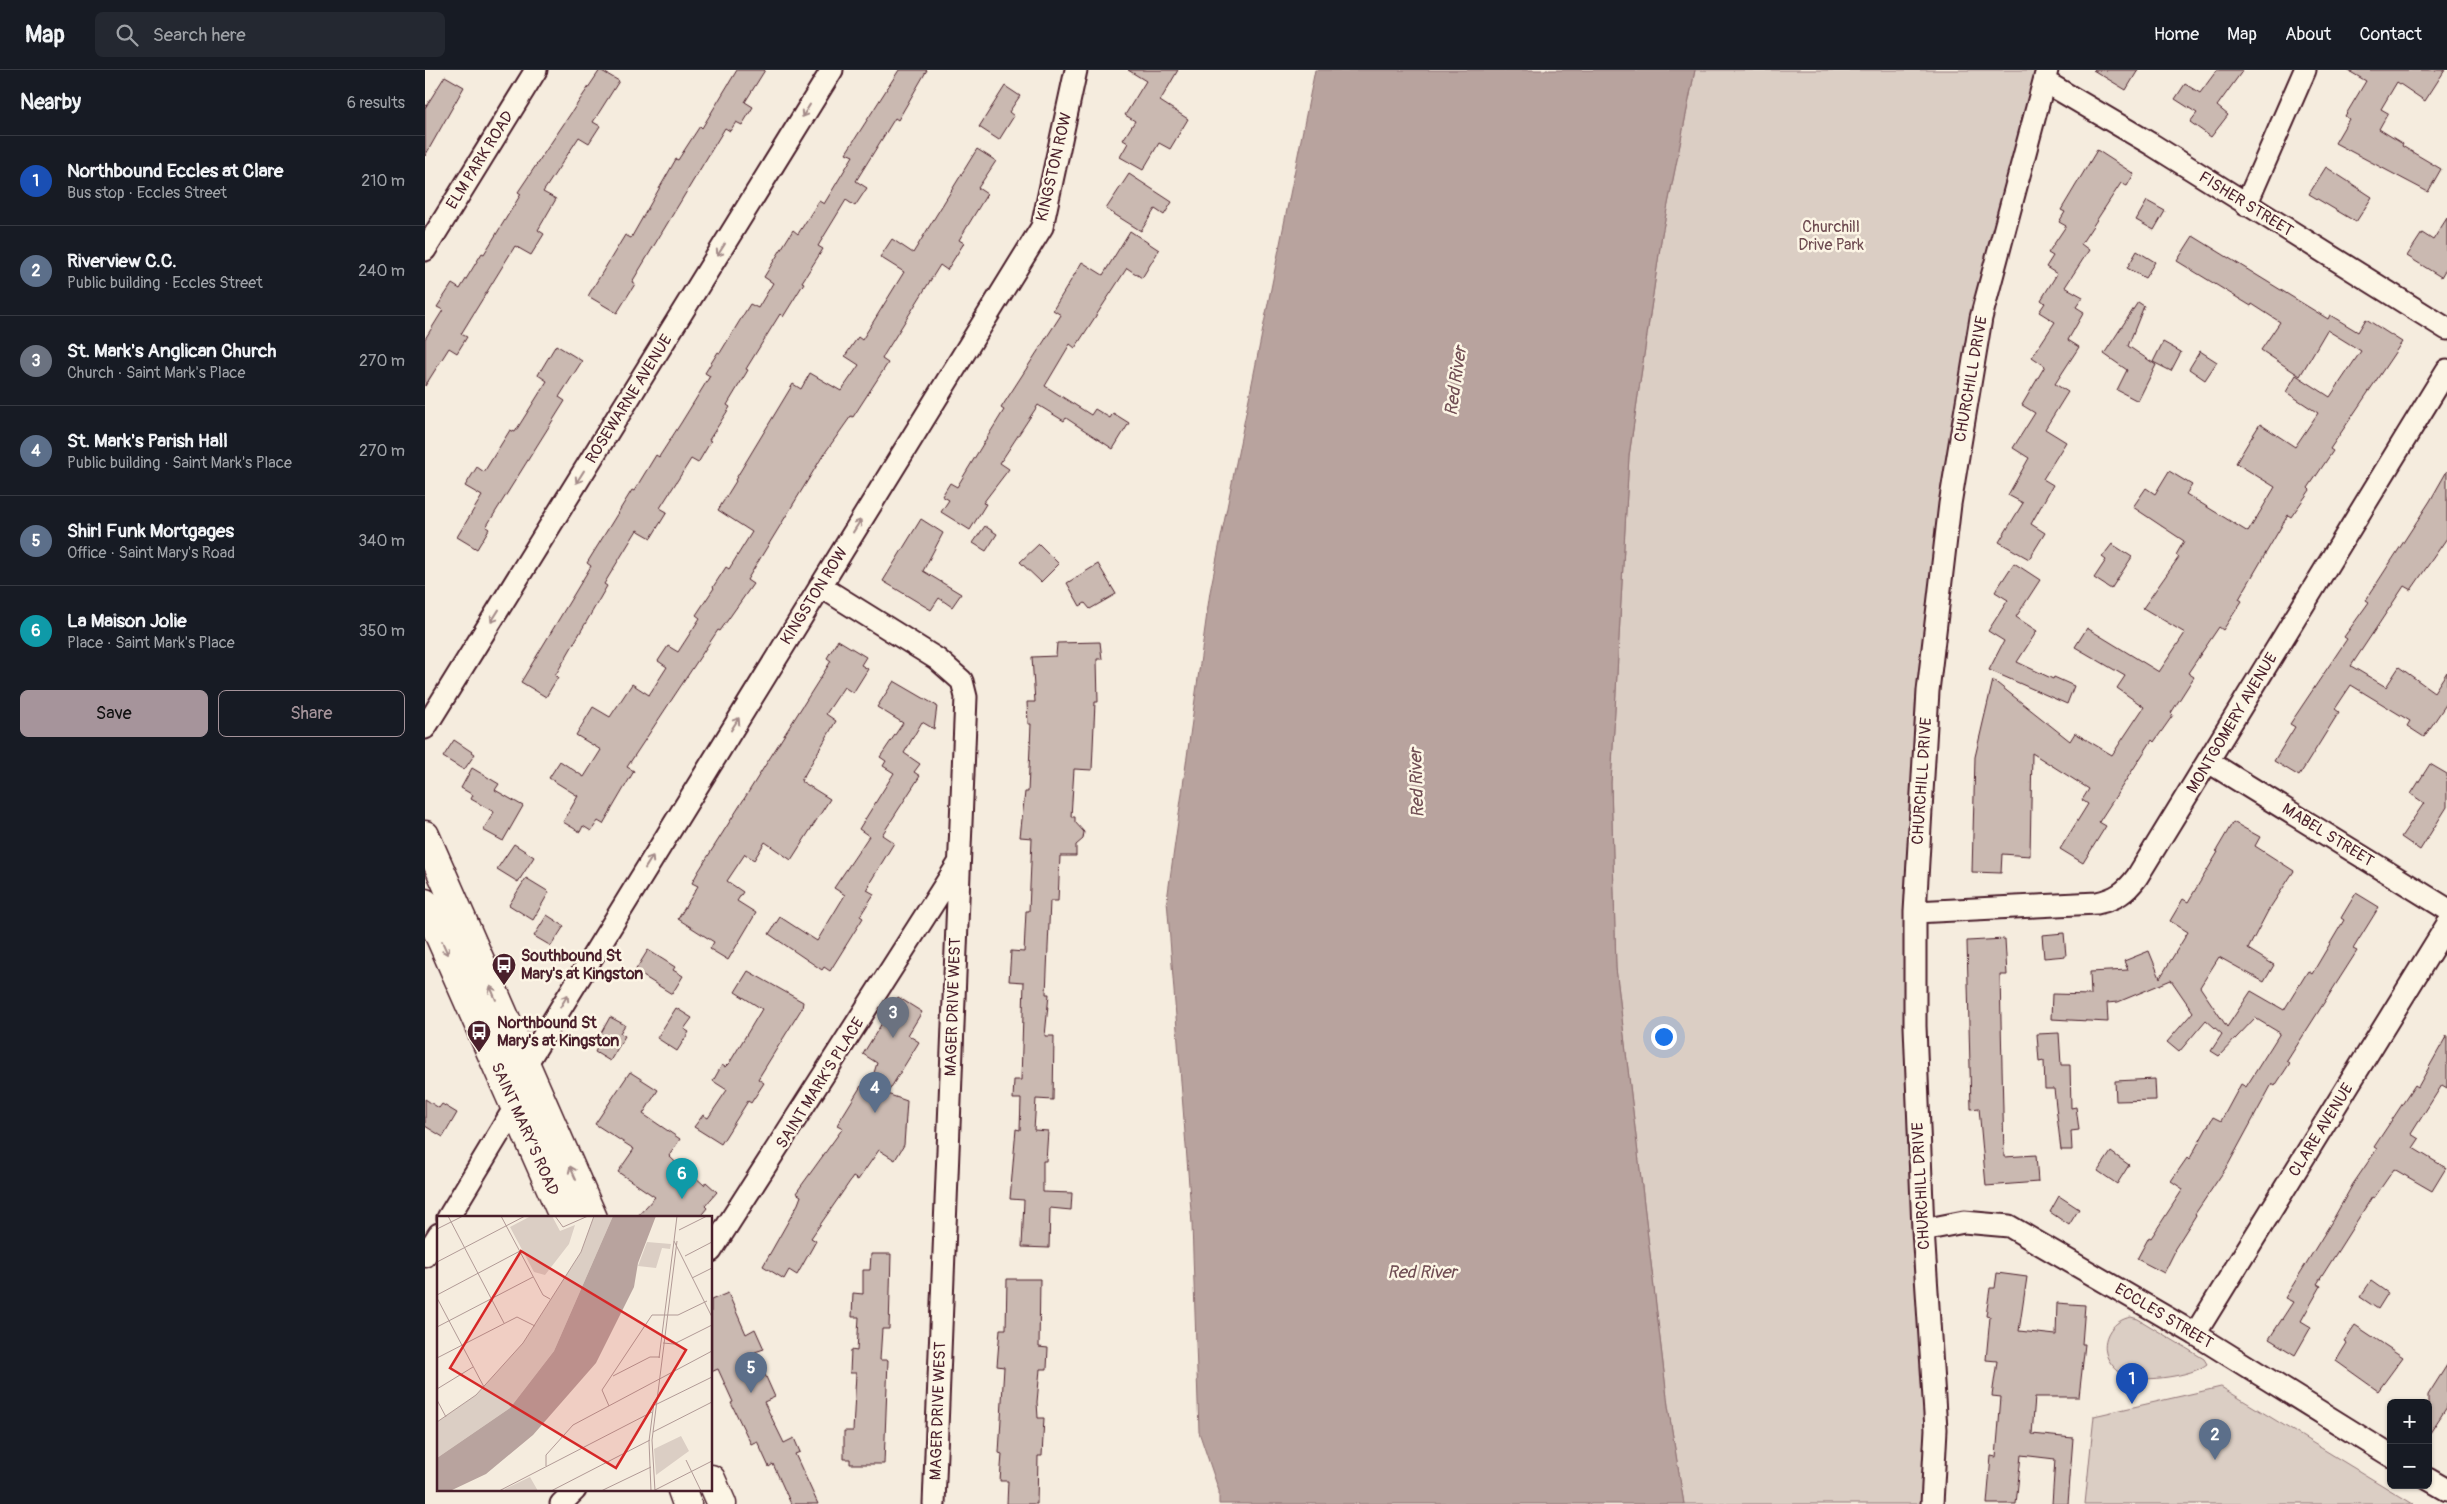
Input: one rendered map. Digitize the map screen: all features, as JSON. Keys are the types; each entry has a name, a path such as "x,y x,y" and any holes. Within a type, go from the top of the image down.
{"main road":[{"name":"SAINT MARY'S ROAD","path":"425,835 592,1216"},
{"name":"SAINT MARY'S ROAD","path":"425,903 563,1216"},
{"path":"713,1484 722,1504"},
{"path":"683,1492 687,1504"}],"street":[{"name":"ELM PARK ROAD","path":"425,250 536,70"},
{"name":"ROSEWARNE AVENUE","path":"425,728 832,70"},
{"name":"KINGSTON ROW","path":"449,1216 515,1107 525,1066 1042,227 1076,70"},
{"path":"2246,204 2305,70"},
{"name":"FISHER STREET","path":"2046,76 2246,204 2447,329"},
{"name":"CHURCHILL DRIVE","path":"1932,1504 1936,1429 1923,1230 1915,1026 1915,912 1928,691 1950,504 1981,318 2046,76"},
{"name":"MONTGOMERY AVENUE","path":"1915,912 2109,900 2125,892 2137,877 2209,762 2447,370"},
{"name":"MAGER DRIVE WEST","path":"820,586 937,658 962,681 966,697 934,1504"},
{"name":"MABEL STREET","path":"2209,762 2447,909"},
{"name":"SAINT MARK'S PLACE","path":"713,1248 959,863"},
{"name":"CLARE AVENUE","path":"2195,1334 2447,925"},
{"name":"ECCLES STREET","path":"1923,1230 1964,1222 2009,1226 2195,1334 2387,1454"},
{"path":"425,1256 437,1237"},
{"path":"2432,1481 2447,1490"},
{"path":"561,1504 573,1492"}],"green space":[{"name":"Churchill Drive Park","path":"1695,70 2047,70 1981,318 1921,780 1932,1504 1684,1504 1668,1406 1616,968 1611,783 1629,456 1662,234"},
{"path":"2131,1317 2138,1319 2204,1359 2207,1364 2180,1375 2145,1379 2127,1378 2111,1364 2105,1347 2108,1335 2115,1325"},
{"path":"2221,1387 2413,1504 2085,1504 2094,1416"}],"water":[{"name":"Red River","path":"1315,70 1695,70 1662,234 1629,456 1611,783 1616,968 1668,1406 1684,1504 1219,1504 1219,1491 1199,1432 1192,1224 1167,900 1210,592"}],"building":[{"path":"600,70 619,81 593,122 600,126 589,143 579,137 543,192 556,199 538,230 544,234 531,255 515,246 461,334 467,337 457,353 449,348 425,386 425,339 443,310 437,307 452,284 460,289 521,194 518,192"},
{"path":"737,70 765,70 745,102 753,107 742,125 736,122 730,131 725,128 632,282 635,284 617,313 588,296 625,235 631,238 676,159 678,160 700,126 702,128"},
{"path":"899,70 927,70 898,120 895,118 856,181 867,188 855,206 846,200 818,246 823,249 802,282 804,283 783,317 780,314 746,369 748,370 727,405 730,407 709,440 711,441 698,463 691,459 660,508 667,512 651,538 637,530 604,584 607,586 555,676 558,677 546,697 521,682 591,566 587,563 632,490 634,491 656,455 659,457 681,423 710,376 705,373 718,352 720,353 750,304 758,308 773,283 764,277 793,230 798,234 819,201 824,204 853,156 846,153"},
{"path":"1128,70 1178,70 1160,101 1188,119 1170,149 1159,143 1143,170 1120,157 1128,143 1123,140 1135,121 1125,115 1146,81"},
{"path":"2093,70 2138,70 2126,90"},
{"path":"2217,70 2243,70 2217,106 2228,115 2211,137 2190,122 2197,113 2175,99 2185,84 2200,93"},
{"path":"2347,70 2445,70 2425,101 2397,82 2381,109 2388,113 2379,129 2403,144 2402,146 2441,169 2428,192 2335,143 2349,119 2345,116 2366,81"},
{"path":"445,76 464,87 425,156 425,108"},
{"path":"1005,86 1020,96 1009,112 1014,116 999,140 979,127"},
{"path":"977,149 996,161 978,188 987,194 959,240 964,243 947,270 940,265 884,355 882,359 888,363 853,417 851,416 822,457 747,580 753,584 720,631 718,630 627,767 634,771 603,824 598,821 591,831 583,826 580,832 563,822 578,796 549,778 560,761 584,777 601,750 576,735 593,707 610,717 632,684 649,695 667,667 658,661 668,646 678,652 700,618 696,615 713,587 726,567 729,569 752,532 718,510 735,480 793,384 801,389 810,373 841,391 859,365 845,356 858,337 862,340 904,272 880,257 892,239 913,253"},
{"path":"2097,150 2134,174 2127,186 2121,183 2081,244 2089,250 2065,287 2083,297 2076,307 2084,312 2068,340 2079,347 2055,384 2068,392 2045,429 2066,442 2043,479 2053,485 2031,524 2045,533 2029,559 1999,542 2023,503 2008,495 2029,458 2013,448 2035,413 2022,405 2045,366 2032,357 2055,322 2039,312 2045,303 2041,300 2057,274 2046,267 2053,256 2048,253 2066,226 2059,222 2065,212 2061,210"},
{"path":"2326,167 2372,197 2356,222 2309,194"},
{"path":"1129,174 1172,202 1164,215 1155,209 1141,231 1106,209"},
{"path":"2147,201 2165,211 2154,230 2136,220"},
{"path":"2447,218 2447,267 2441,277 2407,256 2422,233 2433,240"},
{"path":"1130,231 1159,250 1142,278 1127,268 1075,348 1070,344 1045,386 1091,415 1095,409 1110,418 1113,413 1129,423 1113,449 1066,418 1064,421 1038,405 1000,463 1009,469 983,503 986,504 970,530 941,512 949,500 942,496 950,483 957,487 1004,410 1001,408 1061,315 1053,310 1082,262 1103,275"},
{"path":"2193,236 2328,319 2330,315 2358,332 2366,319 2402,342 2330,449 2333,451 2308,488 2310,490 2291,517 2288,515 2239,599 2242,601 2223,630 2219,627 2188,673 2194,677 2171,713 2173,715 2154,742 2152,740 2099,822 2106,826 2083,863 2060,849 2088,804 2082,800 2089,789 2032,753 2030,856 2002,854 2001,873 1972,872 1975,757 1993,680 2070,741 2075,733 2112,755 2144,707 2117,688 2125,676 2075,647 2087,628 2159,672 2185,633 2143,608 2179,557 2176,555 2184,541 2133,507 2146,488 2155,494 2169,471 2192,485 2186,494 2248,532 2275,487 2236,463 2248,443 2260,424 2295,447 2318,413 2286,392 2296,375 2330,397 2361,351 2327,330 2300,376 2261,350 2280,322 2177,261"},
{"path":"2137,251 2155,262 2145,278 2127,268"},
{"path":"2138,302 2144,306 2128,346 2156,365 2138,401 2117,390 2127,370 2104,354"},
{"path":"2163,342 2181,352 2171,371 2153,362"},
{"path":"556,345 582,361 559,397 565,401 486,527 489,529 477,549 457,537 482,496 465,486 477,467 484,472 510,430 515,432 547,381 538,375"},
{"path":"2200,351 2217,362 2205,380 2189,369"},
{"path":"2447,471 2447,538 2411,590 2404,586 2351,666 2386,687 2399,667 2434,692 2447,672 2447,703 2424,737 2407,726 2410,721 2351,685 2335,709 2339,712 2299,776 2274,761 2295,727 2290,724 2347,639 2344,637 2369,602 2366,600 2430,501"},
{"path":"921,519 943,533 923,571 961,594 952,607 939,598 931,610 883,581"},
{"path":"985,526 997,534 986,551 973,543"},
{"path":"1039,544 1059,564 1041,582 1020,562"},
{"path":"2112,544 2132,557 2111,589 2094,578 2106,560 2102,557"},
{"path":"2014,563 2040,580 2016,617 2037,631 2017,662 2053,679 2054,677 2074,686 2067,704 1989,670 2004,641 1988,631 2008,600 1995,592"},
{"path":"1098,564 1116,594 1090,609 1085,603 1080,606 1067,583"},
{"path":"838,640 866,657 861,665 868,669 853,693 844,687 826,714 836,721 801,781 830,799 791,860 765,842 754,860 745,854 727,881 743,892 737,901 756,913 728,960 710,949 714,942 678,919 698,886 692,883 698,872 831,661 827,658"},
{"path":"1100,642 1102,659 1097,659 1098,702 1095,702 1092,770 1074,769 1071,817 1075,817 1075,822 1084,832 1083,839 1076,845 1076,856 1060,856 1058,901 1050,901 1046,994 1049,994 1045,1036 1054,1036 1053,1100 1036,1099 1034,1130 1048,1131 1046,1161 1043,1161 1043,1192 1072,1193 1071,1210 1050,1208 1049,1248 1022,1247 1024,1200 1010,1199 1016,1129 1020,1130 1021,1099 1013,1099 1014,1080 1021,1080 1024,982 1009,981 1011,951 1024,952 1026,911 1029,911 1032,838 1020,837 1025,792 1028,792 1031,724 1028,724 1027,702 1035,702 1032,657 1056,656 1057,643"},
{"path":"894,681 937,706 934,729 922,722 904,753 920,764 914,772 920,776 882,835 894,843 869,884 867,890 874,894 860,916 863,918 830,971 824,967 822,970 769,934 780,917 817,941 845,895 834,888 869,836 859,829 894,773 883,766 886,761 880,757 903,723 877,707"},
{"path":"454,740 475,754 464,770 443,757"},
{"path":"2430,764 2447,774 2447,807 2420,850 2401,837 2424,803 2411,794"},
{"path":"472,768 499,784 495,790 523,806 503,841 483,830 494,812 471,799 473,795 461,788"},
{"path":"2233,822 2260,837 2255,846 2294,871 2268,911 2248,949 2274,965 2264,982 2219,957 2200,987 2227,1027 2251,991 2284,1010 2308,971 2312,974 2344,920 2341,918 2356,893 2379,907 2353,949 2357,951 2287,1061 2290,1063 2275,1086 2272,1084 2228,1165 2195,1214 2174,1250 2164,1273 2137,1259 2149,1237 2151,1238 2183,1189 2171,1181 2187,1158 2189,1160 2213,1117 2221,1121 2241,1084 2246,1087 2280,1033 2255,1018 2219,1056 2211,1051 2222,1034 2206,1020 2179,1052 2167,1042 2193,1012 2171,980 2118,1002 2107,1003 2108,1022 2051,1019 2052,994 2091,995 2090,972 2128,970 2124,961 2149,951 2160,978 2188,932 2170,921 2183,899 2188,902 2218,852 2216,851"},
{"path":"514,844 534,857 518,882 497,869"},
{"path":"526,878 549,892 533,920 509,905"},
{"path":"547,915 564,926 551,946 534,936"},
{"path":"2064,933 2066,956 2044,958 2042,935"},
{"path":"2005,939 2007,975 2000,975 2004,1157 2036,1155 2038,1182 1986,1186 1979,1108 1971,1109 1967,941"},
{"path":"648,950 675,967 673,970 683,976 672,994 635,971"},
{"path":"748,971 803,1002 802,1008 758,1079 764,1083 751,1103 748,1101 721,1144 694,1127 703,1115 708,1118 727,1090 713,1081 722,1065 725,1067 730,1062 762,1009 735,992"},
{"path":"898,997 922,1012 908,1035 919,1042 887,1094 907,1101 904,1145 895,1160 879,1150 858,1180 853,1177 811,1238 816,1241 797,1275 789,1270 784,1279 763,1266 798,1204 801,1196 796,1193 843,1128 837,1125 861,1086 869,1089 877,1063 863,1054"},
{"path":"676,1008 692,1018 684,1029 689,1032 677,1051 657,1038"},
{"path":"610,1017 625,1025 620,1033 625,1036 610,1061 595,1052 599,1044 596,1042"},
{"path":"2059,1033 2061,1065 2070,1065 2071,1108 2076,1107 2079,1130 2071,1131 2072,1150 2061,1150 2054,1089 2045,1089 2044,1061 2039,1062 2037,1034"},
{"path":"2447,1035 2447,1088 2442,1085 2411,1134 2419,1139 2413,1148 2446,1168 2432,1191 2394,1169 2374,1198 2372,1197 2317,1284 2321,1286 2301,1321 2311,1327 2295,1355 2269,1339 2293,1302 2285,1298 2353,1184 2377,1149 2374,1147 2415,1085 2418,1087"},
{"path":"630,1072 658,1090 643,1114 680,1139 669,1156 691,1177 693,1175 704,1185 706,1182 717,1192 705,1206 707,1208 701,1216 638,1216 655,1197 618,1172 634,1149 595,1124"},
{"path":"2155,1079 2156,1100 2116,1101 2115,1081"},
{"path":"425,1099 439,1108 442,1104 457,1113 443,1137 425,1126"},
{"path":"2111,1152 2129,1165 2117,1184 2098,1171"},
{"path":"2059,1196 2079,1209 2069,1225 2050,1212"},
{"path":"871,1254 891,1254 889,1329 882,1329 880,1360 888,1360 884,1464 850,1464 850,1459 844,1459 844,1431 853,1431 856,1373 850,1373 851,1350 857,1351 859,1317 852,1317 853,1293 863,1294 863,1270 870,1270"},
{"path":"1997,1273 2027,1277 2019,1331 2056,1335 2057,1303 2085,1305 2082,1344 2085,1344 2079,1397 2035,1397 2032,1434 2073,1438 2068,1504 2052,1504 2055,1459 2021,1455 2016,1504 1987,1504 1991,1456 1996,1457 2001,1397 1992,1396 1997,1361 1986,1360 1990,1317 1986,1316 1990,1288 1995,1288"},
{"path":"1007,1279 1040,1279 1039,1347 1048,1348 1047,1369 1040,1369 1037,1402 1038,1418 1044,1418 1042,1456 1038,1456 1037,1504 1007,1504 1008,1481 1000,1481 1002,1454 999,1453 1004,1367 997,1366 1000,1329 1006,1329"},
{"path":"2371,1281 2388,1293 2378,1309 2360,1297"},
{"path":"728,1293 746,1334 755,1329 764,1349 755,1352 775,1397 764,1402 784,1443 794,1438 800,1452 795,1454 818,1504 791,1504 773,1464 769,1467 757,1441 751,1444 731,1403 733,1402 718,1369 713,1371 713,1299"},
{"path":"2355,1325 2403,1357 2378,1391 2336,1361 2347,1343 2344,1341"},
{"path":"2447,1365 2447,1407 2432,1430 2432,1399 2428,1399 2428,1395"}],"place":[{"name":"Southbound St Mary's at Kingston","path":"504,986"},
{"name":"St. Mark's Anglican Church","path":"893,1038"},
{"name":"Northbound St Mary's at Kingston","path":"479,1053"},
{"name":"St. Mark's Parish Hall","path":"875,1113"},
{"name":"La Maison Jolie","path":"682,1199"},
{"name":"Shirl Funk Mortgages","path":"751,1393"},
{"name":"Northbound Eccles at Clare","path":"2132,1404"},
{"name":"Riverview C.C.","path":"2215,1460"}]}
